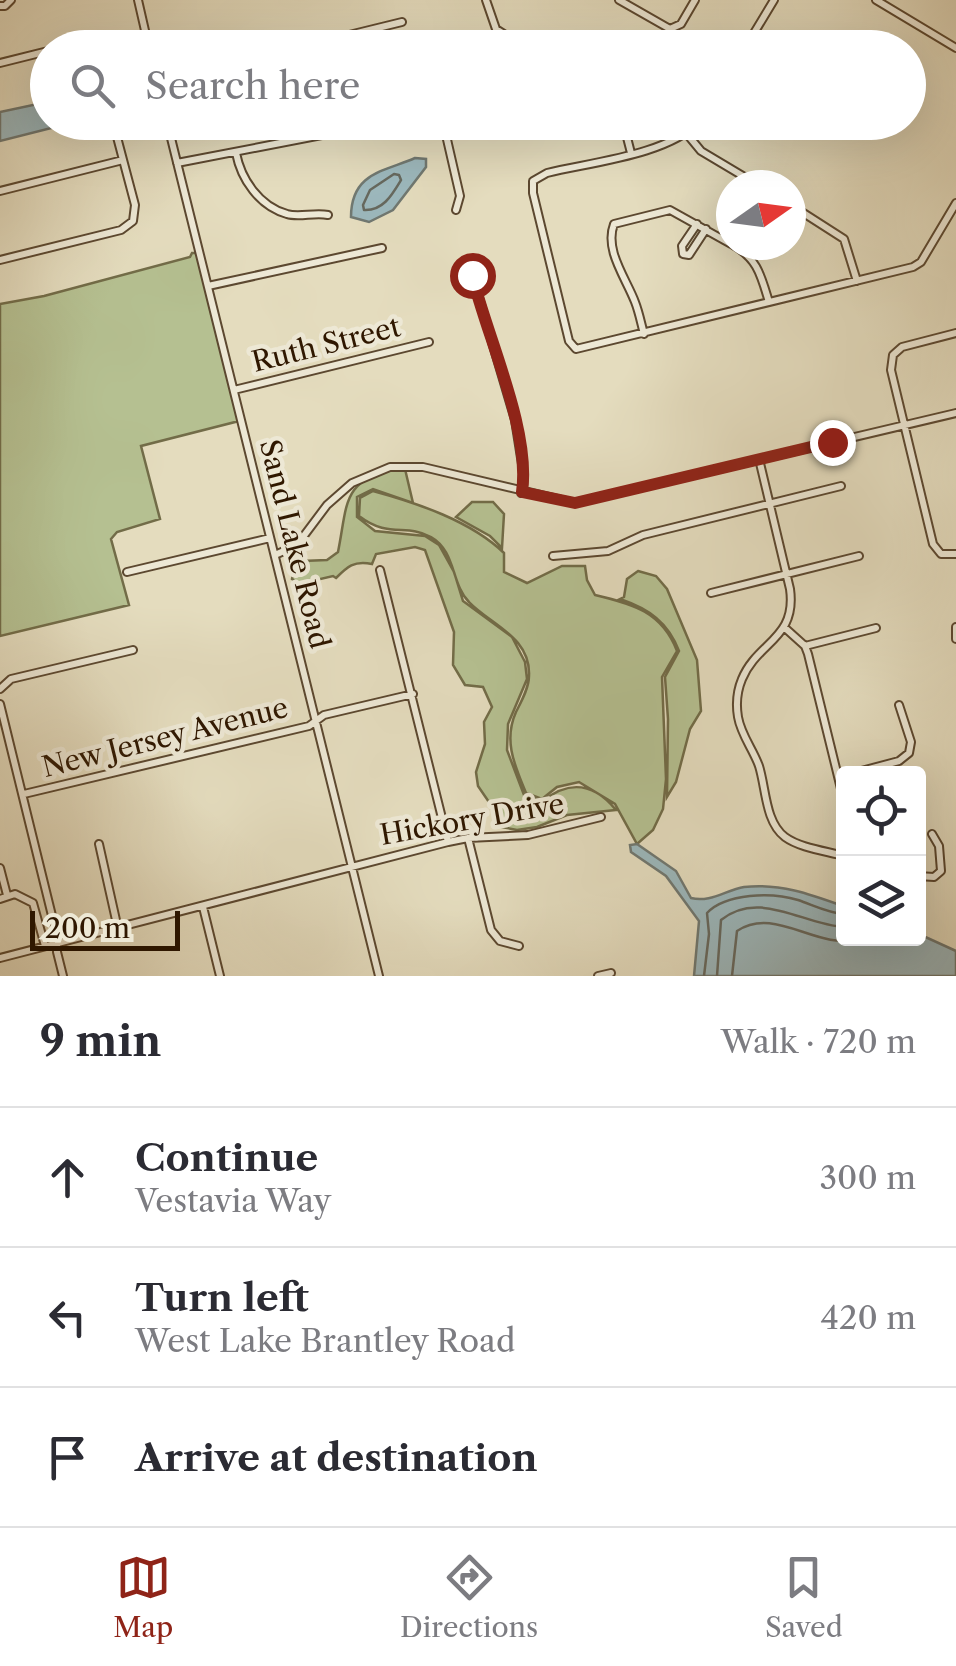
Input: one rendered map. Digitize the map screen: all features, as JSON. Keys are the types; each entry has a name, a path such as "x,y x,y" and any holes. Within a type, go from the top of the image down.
{"street":[{"path":"0,6 11,0"},
{"path":"138,0 146,30"},
{"path":"486,0 498,30"},
{"path":"619,0 670,29 679,27 696,0"},
{"path":"756,30 774,0"},
{"path":"876,0 956,48"},
{"path":"369,30 402,22"},
{"path":"0,63 30,56"},
{"path":"0,260 128,226 135,212 118,140"},
{"name":"Sand Lake Road","path":"172,140 379,976"},
{"path":"177,163 303,140"},
{"path":"447,140 460,196 456,210"},
{"path":"627,140 630,153"},
{"path":"674,140 540,175 533,182 532,193 572,346 582,349 918,265 956,203"},
{"path":"692,140 701,151 733,170"},
{"path":"236,154 243,180 272,207 290,215 328,215"},
{"path":"0,191 123,160"},
{"path":"644,334 636,304 620,275 612,227 618,222 670,210 716,235"},
{"path":"806,215 844,239 857,282"},
{"path":"697,224 682,246 683,254 694,252 706,229"},
{"path":"208,286 382,248"},
{"path":"754,260 769,302"},
{"path":"469,264 515,420 524,474 522,492"},
{"path":"956,333 902,347 893,354 891,370 933,544 941,554 956,554"},
{"name":"Ruth Street","path":"234,390 428,342"},
{"path":"275,555 297,545 327,505 352,483 380,469 400,465 422,467 575,503 956,413"},
{"path":"759,459 792,600 785,628 742,677 738,719 760,768 770,812 779,830 794,842 836,854"},
{"path":"553,556 608,552 643,534 841,486"},
{"path":"127,572 270,538"},
{"path":"711,593 860,556"},
{"path":"380,570 448,842"},
{"path":"956,627 956,640"},
{"path":"785,628 805,646 841,766"},
{"path":"805,646 876,628"},
{"path":"0,687 11,679 132,650"},
{"name":"New Jersey Avenue","path":"24,794 307,726 324,715 412,694"},
{"path":"0,704 24,794 62,976"},
{"path":"879,766 899,761 909,753 911,742 898,704"},
{"name":"Hickory Drive","path":"0,957 203,908 448,842 528,835 600,817"},
{"path":"926,876 934,877 942,871 932,834"},
{"path":"468,838 492,930 500,941 519,946"},
{"path":"99,844 118,929"},
{"path":"0,868 3,897 22,894 33,903 45,946"},
{"path":"203,908 220,976"},
{"path":"598,976 611,973"}],"green space":[{"path":"197,253 239,421 141,446 160,519 117,532 111,539 129,605 0,636 0,304 44,296 190,257"},
{"path":"405,469 413,503 373,489 357,497 357,517 375,531 425,536 439,545 454,572 463,601 512,637 525,662 527,679 508,724 507,750 524,795 543,801 562,790 581,788 599,794 616,810 567,815 517,830 502,827 494,818 491,805 478,786 476,772 485,744 484,722 492,707 483,687 465,685 453,665 454,632 425,550 415,547 376,554 372,564 351,565 336,578 299,584 292,579 302,561 327,560 338,552 346,507 357,487 366,479"},
{"path":"373,491 460,522 504,553 504,572 527,583 562,566 585,566 595,595 634,606 663,627 677,651 662,677 666,779 663,809 653,830 637,844 615,804 579,782 557,787 542,799 526,793 511,743 512,723 529,681 524,651 463,595 439,543 422,533 379,527 359,516 360,498"},
{"path":"472,502 493,502 504,514 502,548 490,536 456,517"},
{"path":"638,571 656,576 667,589 697,660 701,711 690,729 676,782 667,797 665,677 679,651 656,618 620,599 624,597 627,579"}],"water":[{"path":"30,106 30,133 0,141 0,112"},
{"path":"415,158 426,159 426,167 393,210 369,222 351,217 357,191 364,182"},
{"path":"637,844 676,871 691,898 705,899 757,886 807,894 836,904 836,946 926,946 926,937 956,951 956,976 694,976 699,921 666,876 631,852 630,845"}],"route":[{"path":"472,275 515,420 524,474 522,492 575,503 832,442"}]}
